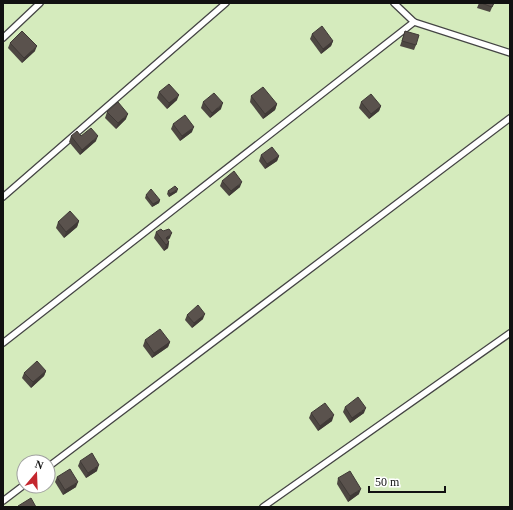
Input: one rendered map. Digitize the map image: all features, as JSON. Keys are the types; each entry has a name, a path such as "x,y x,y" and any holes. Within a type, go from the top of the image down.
{"lane":[{"path":"3,38 40,3"},
{"path":"3,196 226,3"},
{"path":"394,3 414,22 510,54"},
{"path":"3,344 414,22"},
{"path":"56,461 510,118"},
{"path":"263,507 510,333"},
{"path":"3,501 16,492"}],"green space":[{"path":"3,3 510,3 510,507 3,507"}],"building":[{"path":"481,3 494,3 492,7"},
{"path":"322,26 333,41 323,49 312,34"},
{"path":"22,31 37,46 24,58 10,43"},
{"path":"405,31 419,35 416,45 402,41"},
{"path":"169,84 179,95 169,103 159,92"},
{"path":"263,87 277,104 265,114 251,96"},
{"path":"214,93 223,103 212,113 203,102"},
{"path":"371,94 381,106 371,114 361,102"},
{"path":"118,102 128,114 118,123 107,112"},
{"path":"185,115 194,127 182,136 173,124"},
{"path":"91,128 98,136 82,150 71,136 77,131 81,136"},
{"path":"272,147 279,156 267,164 261,155"},
{"path":"234,171 242,182 231,191 222,181"},
{"path":"175,186 178,189 170,194 168,191"},
{"path":"151,189 160,200 153,204 146,195"},
{"path":"70,211 79,221 66,232 58,222"},
{"path":"161,229 163,231 169,229 172,233 166,238 169,242 166,245 156,232"},
{"path":"198,305 205,314 194,323 187,315"},
{"path":"160,329 170,342 154,353 145,340"},
{"path":"37,361 46,371 33,382 24,373"},
{"path":"358,397 366,408 352,418 345,407"},
{"path":"325,403 334,415 320,426 311,413"},
{"path":"92,453 99,465 88,473 80,461"},
{"path":"70,469 78,482 65,490 57,477"},
{"path":"350,471 361,489 350,496 338,478"},
{"path":"31,498 36,507 18,506"}]}
